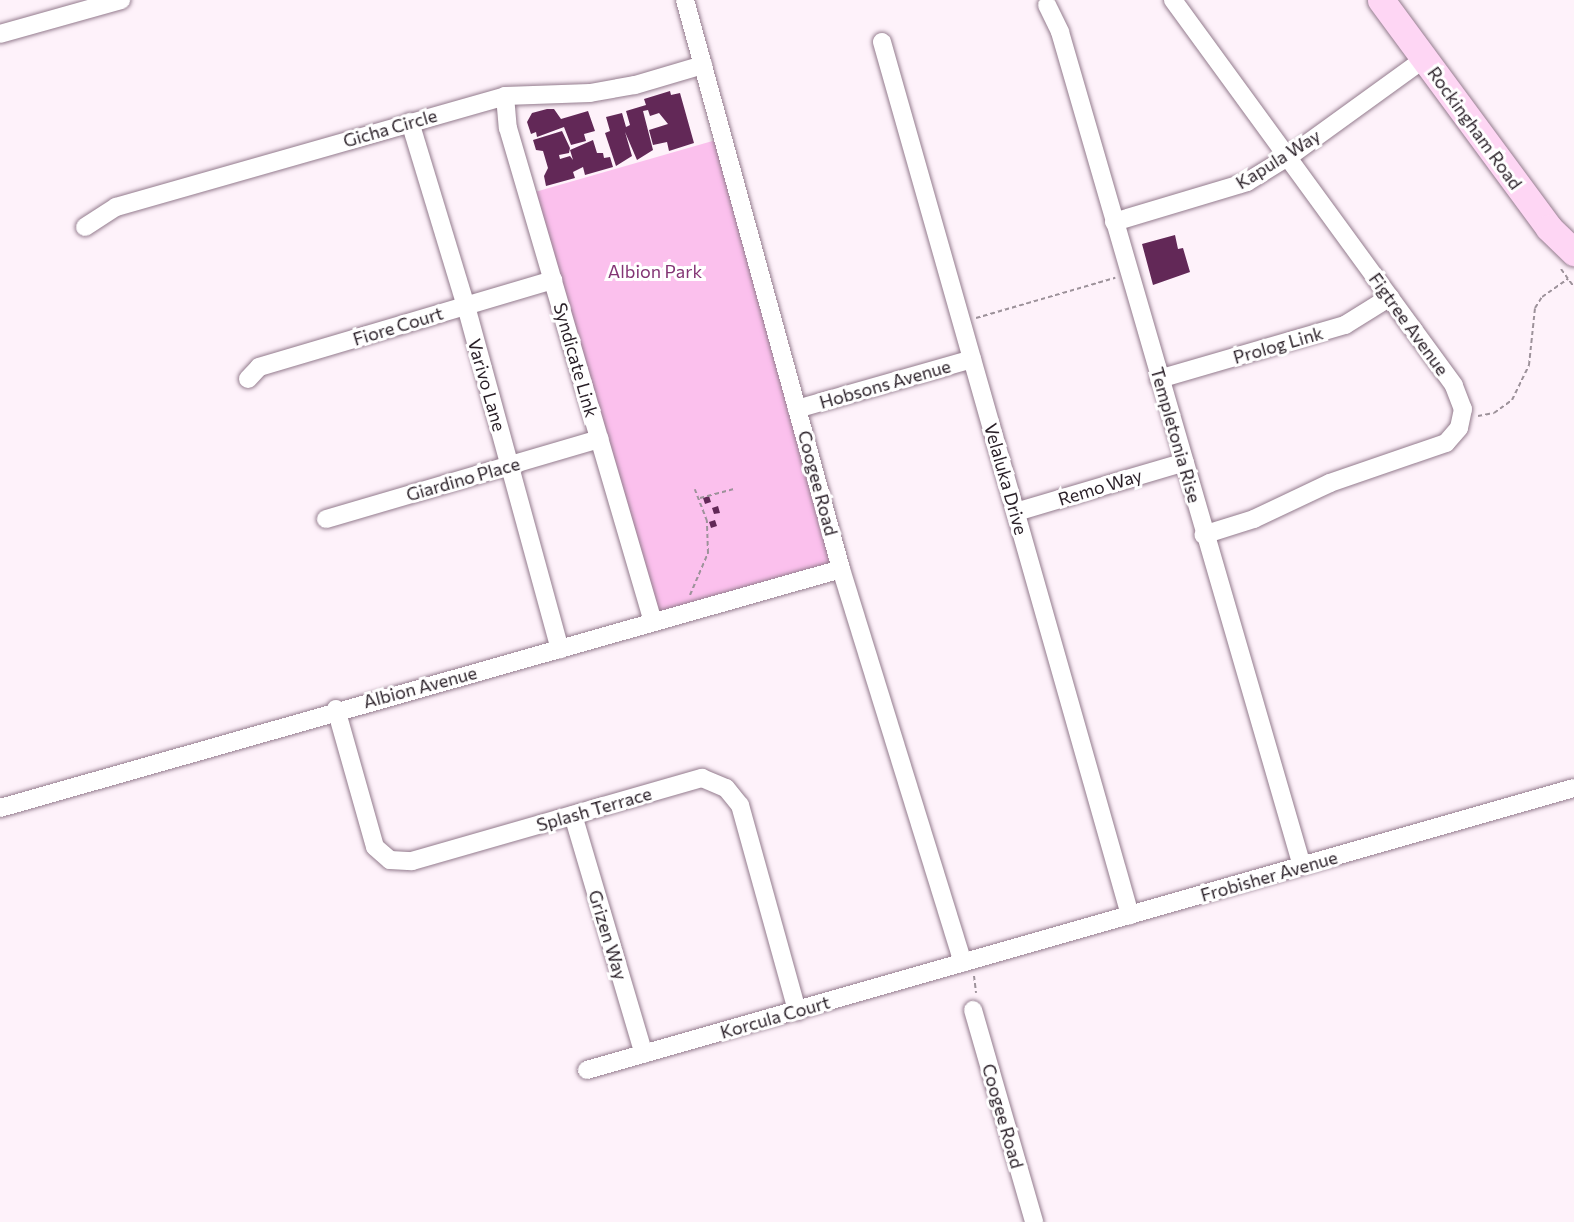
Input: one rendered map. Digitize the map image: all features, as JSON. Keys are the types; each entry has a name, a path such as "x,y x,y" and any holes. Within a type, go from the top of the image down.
{"main road":[{"name":"Rockingham Road","path":"1382,0 1549,228 1574,252"}],"street":[{"path":"0,34 121,0"},
{"name":"Coogee Road","path":"685,0 841,569 966,962"},
{"name":"Figtree Avenue","path":"1173,0 1458,393 1463,417"},
{"name":"Templetonia Rise","path":"1047,5 1060,32 1185,462 1203,535 1302,866"},
{"name":"Velaluka Drive","path":"882,42 1130,915"},
{"name":"Kapula Way","path":"1114,222 1234,187 1287,157 1424,59"},
{"name":"Gicha Circle","path":"86,226 116,207 505,96 590,93 635,85 703,65"},
{"name":"Syndicate Link","path":"505,96 508,128 653,622"},
{"name":"Varivo Lane","path":"410,122 465,306 560,649"},
{"name":"Fiore Court","path":"248,379 260,367 553,280"},
{"name":"Prolog Link","path":"1159,379 1345,325 1390,297"},
{"name":"Hobsons Avenue","path":"797,409 972,359"},
{"path":"1203,535 1254,519 1330,483 1436,448 1454,436 1463,417"},
{"name":"Giardino Place","path":"326,519 600,439"},
{"name":"Remo Way","path":"1016,512 1185,462"},
{"name":"Albion Avenue","path":"0,808 336,709 560,649 841,569"},
{"name":"Splash Terrace","path":"336,709 375,847 390,860 412,861 702,778 726,788 740,805 797,1011"},
{"name":"Frobisher Avenue","path":"966,962 1574,788"},
{"name":"Grizen Way","path":"573,815 644,1054"},
{"name":"Korcula Court","path":"587,1070 966,962"},
{"name":"Coogee Road","path":"973,1010 1034,1222"}],"path":[{"path":"962,322 1129,274"},
{"path":"1463,417 1494,413 1512,400 1529,365 1535,308 1568,279"},
{"path":"688,598 708,553 708,528 700,498 695,489"},
{"path":"700,498 734,489"},
{"path":"966,962 976,989 973,1010"}],"green space":[{"name":"Albion Park","path":"723,138 841,569 653,622 528,194"}],"building":[{"path":"670,91 671,95 680,93 694,143 669,151 667,142 653,145 649,130 668,124 659,113 650,116 648,110 643,111 653,150 637,160 625,132 632,156 616,166 605,133 610,131 606,117 622,113 626,127 630,125 626,111 646,105 644,99"},
{"path":"554,109 561,119 588,111 595,131 584,134 586,141 571,145 564,127 537,137 536,132 531,134 527,122 532,113"},
{"path":"562,131 570,148 569,153 559,155 560,159 570,156 573,160 570,150 593,140 597,153 603,153 604,158 610,157 613,167 585,175 583,167 573,172 575,178 546,186 544,176 548,168 543,151 536,150 533,140"},
{"path":"1175,235 1178,249 1183,248 1190,272 1153,285 1142,244"},
{"path":"709,496 711,502 705,504 703,498"},
{"path":"718,506 720,513 714,514 712,508"},
{"path":"715,520 717,526 711,528 709,522"}]}
